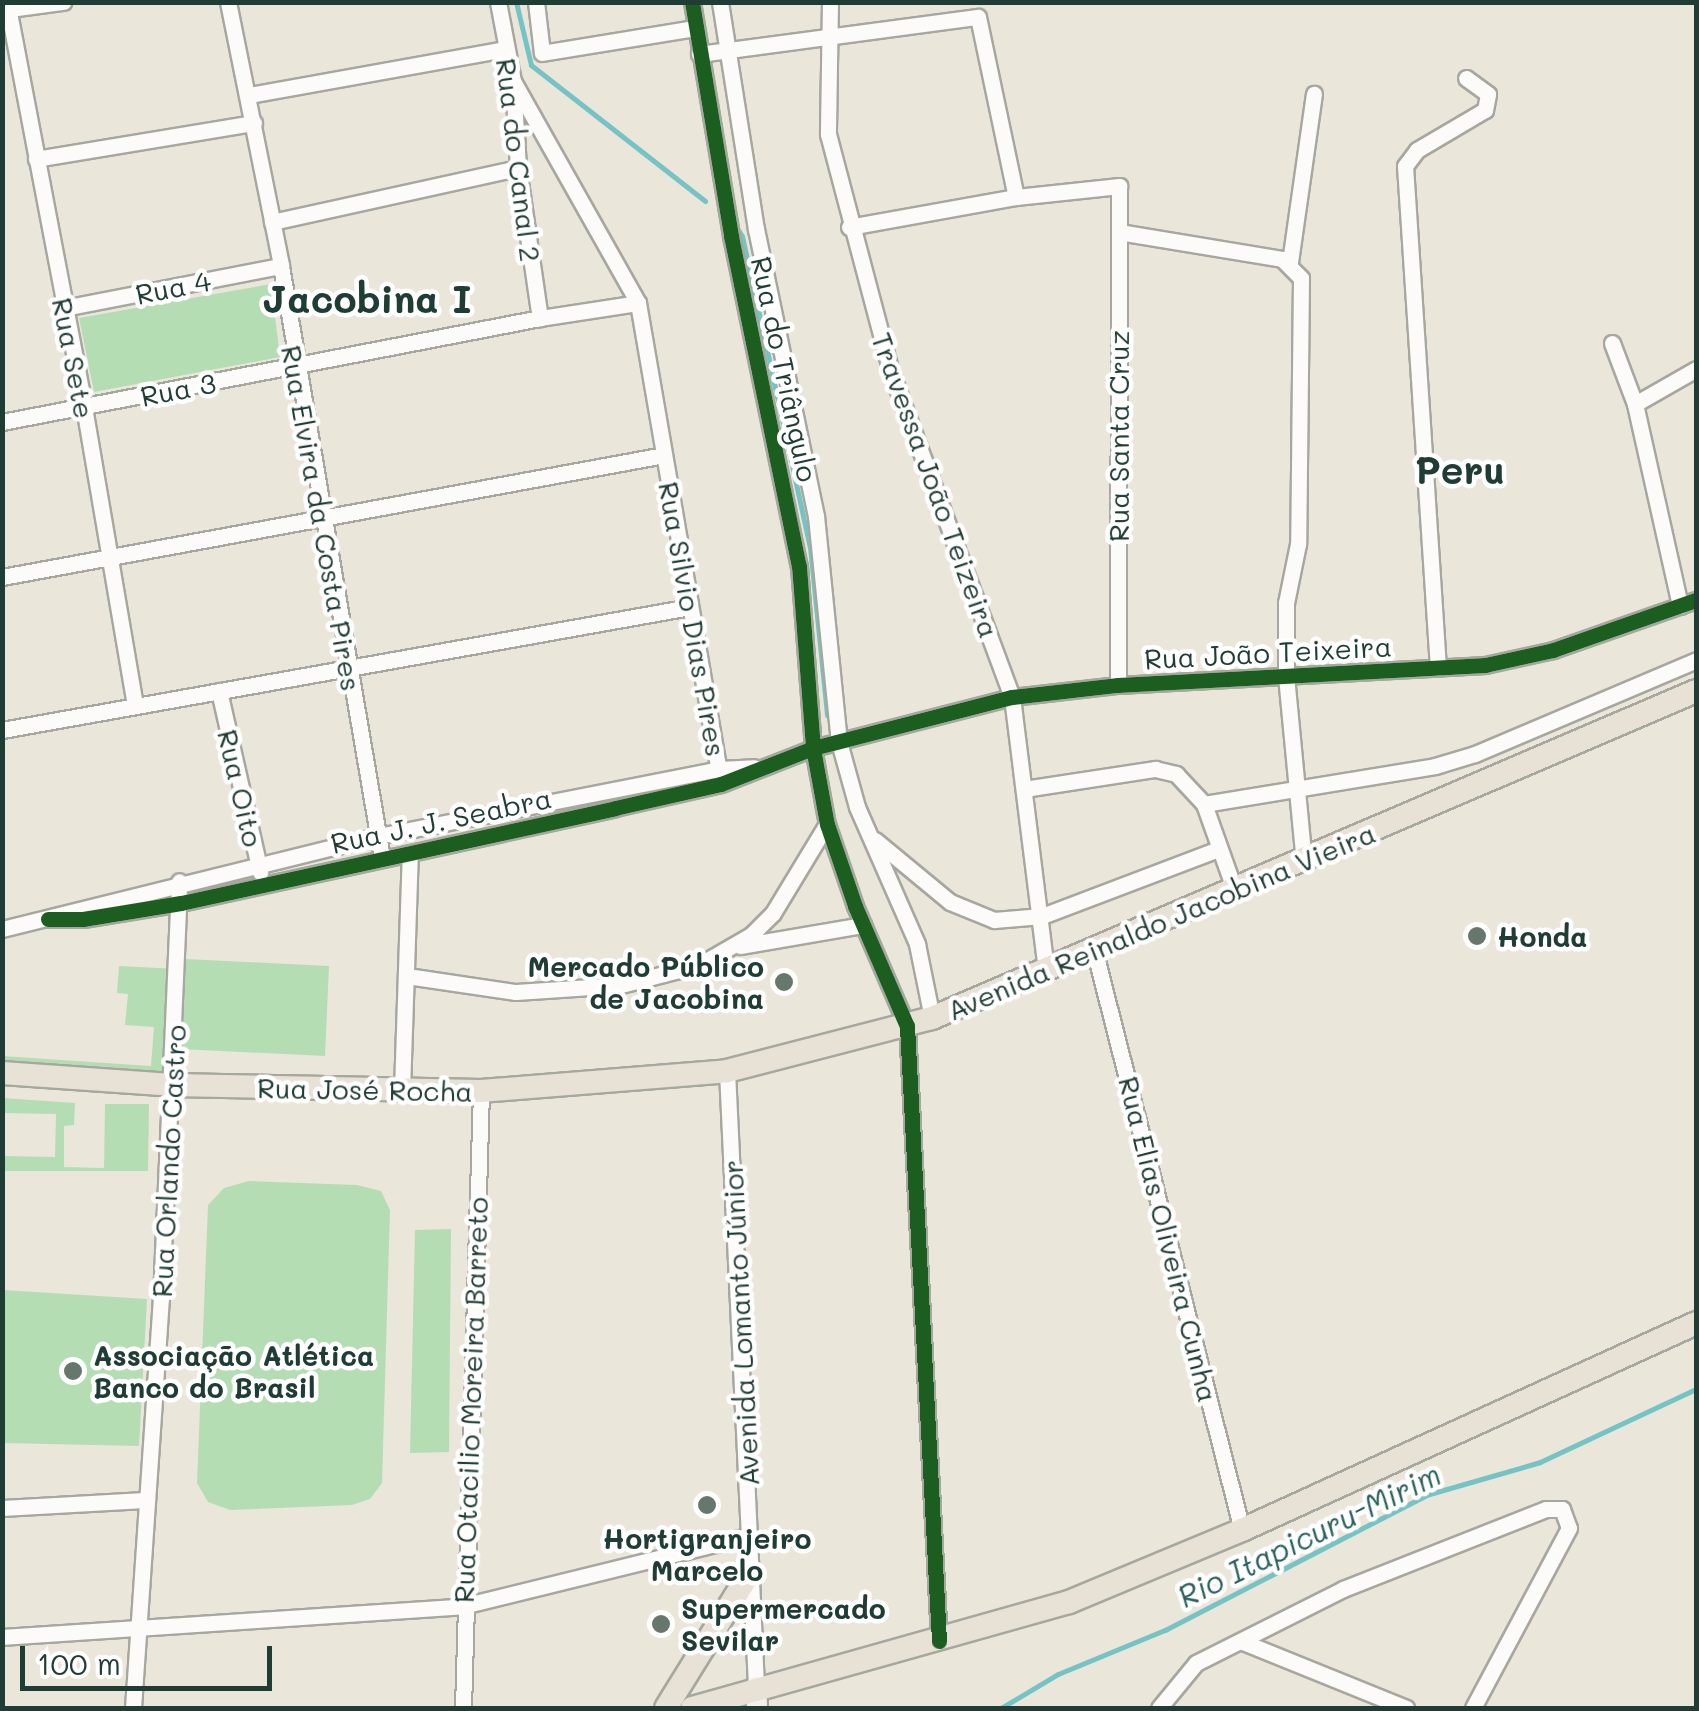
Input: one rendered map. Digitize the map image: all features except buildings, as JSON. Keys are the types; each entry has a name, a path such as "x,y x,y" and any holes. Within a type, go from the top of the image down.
{"main road":[{"name":"Avenida Reinaldo Jacobina Vieira","path":"727,1071 932,1018 1689,695"},
{"name":"Rua José Rocha","path":"2,1073 172,1086 481,1091 727,1071"},
{"path":"692,1708 756,1698 1069,1602 1242,1530 1696,1323"},
{"path":"666,1708 748,1576"}],"street":[{"path":"6,8 62,2"},
{"name":"Rua Elvira da Costa Pires","path":"228,2 250,94 281,266 295,366 382,858"},
{"name":"Rua do Canal 2","path":"498,2 512,81 518,168 540,318"},
{"name":"Rua do Canal 2","path":"536,2 542,53 696,28"},
{"name":"Rua do Triângulo","path":"692,2 731,236 799,566 813,748 827,824 862,924 907,1026"},
{"name":"Rua do Triângulo","path":"720,2 756,230 816,516 839,742 868,834 917,944 932,1018"},
{"name":"Travessa João Teizeira","path":"830,2 832,36 825,110 849,227 890,370 1012,696 1046,969"},
{"name":"Rua Sete","path":"6,8 84,408 135,706"},
{"path":"700,54 978,17 1016,197 849,227"},
{"path":"250,94 504,50"},
{"path":"1438,668 1404,166 1417,150 1486,110 1488,94 1466,78"},
{"name":"Rua Silvio Dias Pires","path":"512,81 638,304 720,776"},
{"path":"1304,862 1294,790 1286,676 1286,603 1298,544 1301,278 1290,262 1314,94"},
{"path":"36,159 254,123"},
{"path":"272,222 518,168"},
{"name":"Rua Santa Cruz","path":"1016,197 1118,186 1118,685"},
{"path":"1119,232 1290,262"},
{"name":"Rua 4","path":"64,308 281,266"},
{"name":"Rua 3","path":"2,422 540,318 638,304"},
{"path":"1612,343 1635,404 1680,606"},
{"path":"1635,404 1696,369"},
{"path":"2,577 664,455"},
{"name":"Rua João Teixeira","path":"839,742 1012,696 1118,685 1438,668 1518,659 1696,600"},
{"path":"2,730 690,607"},
{"path":"1204,804 1475,754 1696,660"},
{"path":"1669,673 1689,695"},
{"name":"Rua Oito","path":"219,691 263,886"},
{"name":"Rua J. J. Seabra","path":"2,928 48,920 179,881 378,836 612,790 720,776 839,742"},
{"path":"1475,754 1484,785"},
{"path":"1024,789 1155,769 1176,774 1204,804 1235,891"},
{"name":"Rua J. J. Seabra","path":"48,920 83,920 263,886 616,808 720,776"},
{"path":"612,790 616,808"},
{"path":"731,947 773,912 827,824"},
{"path":"868,834 911,874 974,914 994,920 1042,916 1218,850"},
{"path":"402,1090 410,853"},
{"name":"Rua Orlando Castro","path":"133,1708 172,1086 179,881"},
{"path":"407,976 516,992 621,985 668,976 731,947 862,924"},
{"name":"Rua Elias Oliveira Cunha","path":"1094,949 1242,1530"},
{"path":"907,1026 939,1640"},
{"name":"Avenida Lomanto Júnior","path":"727,1071 756,1698"},
{"name":"Rua Otacilio Moreira Barreto","path":"463,1708 462,1606 481,1091"},
{"path":"2,1508 146,1500"},
{"path":"1159,1708 1186,1672 1343,1589 1546,1508 1562,1509 1569,1528 1473,1708"},
{"path":"2,1638 462,1606 749,1536"},
{"path":"1242,1642 1406,1708"}],"green space":[{"path":"271,284 280,357 94,392 79,318"},
{"path":"185,959 329,966 325,1056 180,1049"},
{"path":"119,966 178,969 172,1076 3,1066 2,1056 151,1066 154,1027 125,1025 128,994 117,993"},
{"path":"3,1098 75,1103 74,1125 64,1126 64,1167 104,1168 105,1104 149,1104 148,1171 3,1171 3,1156 55,1157 56,1114 3,1113"},
{"path":"249,1181 357,1185 381,1191 390,1210 382,1483 370,1499 352,1505 230,1510 208,1502 197,1483 208,1205 224,1188"},
{"path":"451,1229 449,1452 410,1453 415,1230"},
{"name":"Associação Atlética Banco do Brasil","path":"3,1290 147,1299 139,1446 3,1443"}],"waterway":[{"path":"516,2 531,65 705,201"},
{"path":"735,225 742,236 810,547 827,715"},
{"name":"Rio Itapicuru-Mirim","path":"1001,1708 1058,1674 1165,1630 1426,1495 1540,1462 1696,1389"}],"cycle path":[{"path":"692,2 731,236 799,566 813,748 827,824 855,906 907,1026 939,1641"},
{"path":"48,919 83,919 181,903 721,784 813,748 1012,697 1118,685 1485,665 1553,650 1696,600"}],"place":[{"name":"Honda","path":"1477,936"},
{"name":"Mercado Público de Jacobina","path":"784,982"},
{"name":"Associação Atlética Banco do Brasil","path":"73,1371"},
{"name":"Hortigranjeiro Marcelo","path":"707,1505"},
{"name":"Supermercado Sevilar","path":"661,1624"}],"district":[{"name":"Jacobina I","path":"367,299"},
{"name":"Peru","path":"1460,470"}]}
